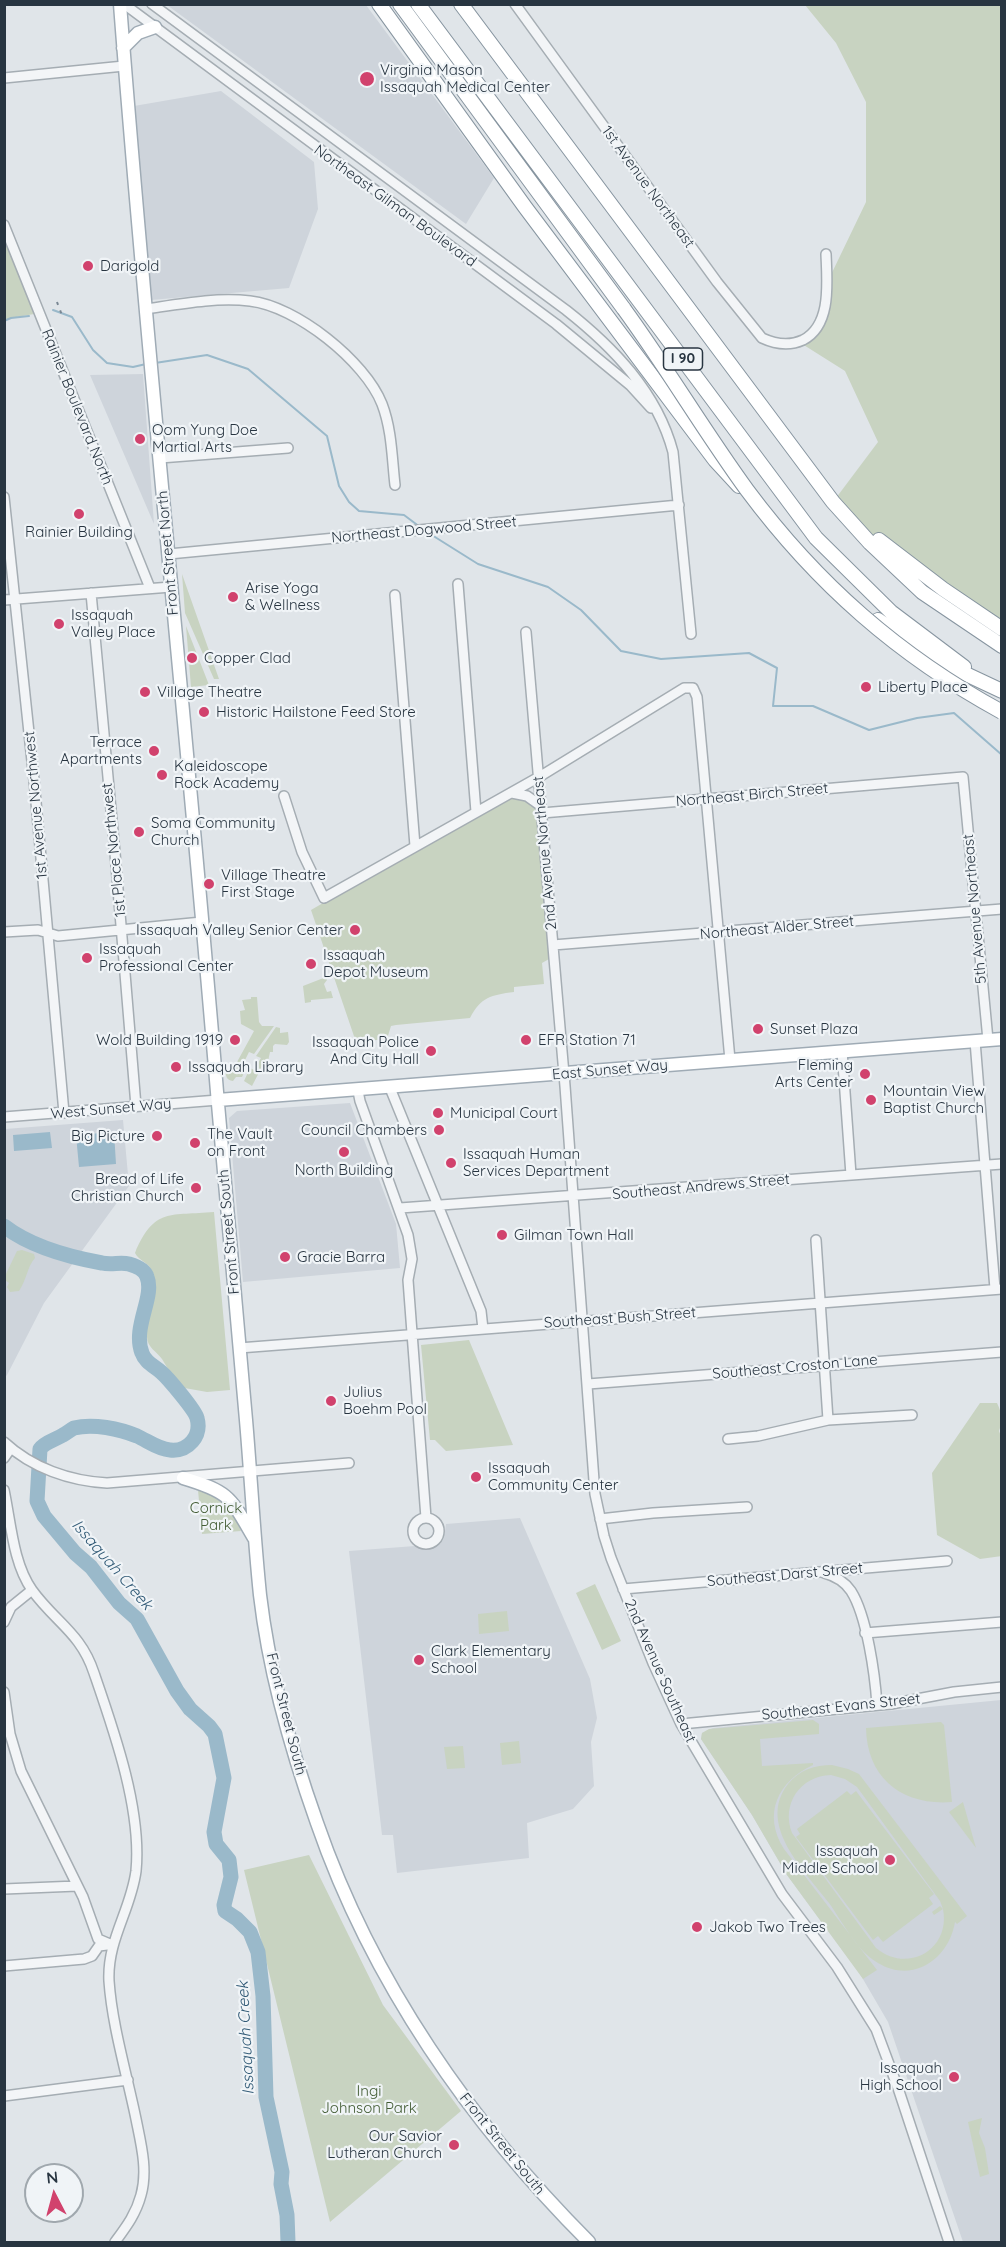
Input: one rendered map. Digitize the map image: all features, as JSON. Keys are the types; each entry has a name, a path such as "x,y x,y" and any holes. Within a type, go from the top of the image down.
{"highway":[{"path":"379,4 525,207 715,460 796,547 850,597 889,629 936,660 982,681"},
{"path":"400,4 624,309 732,470 806,561 849,605 888,638 930,670 1002,712"},
{"name":"I 90","path":"418,4 816,538 891,612 982,681 1002,691"},
{"name":"I 90","path":"461,4 833,502 870,543 922,592 1002,646"},
{"path":"467,4 484,36"},
{"path":"833,502 890,549 1002,629"},
{"path":"977,612 1002,624"}],"main road":[{"name":"Front Street North","path":"122,4 124,66 218,1100"},
{"path":"123,48 137,34 155,27"},
{"name":"East Sunset Way","path":"218,1100 1002,1039"},
{"name":"Front Street South","path":"218,1100 264,1621 289,1733 318,1827 348,1901 423,2040 466,2101 550,2203 590,2242"},
{"path":"183,1478 212,1487 226,1495 256,1540"}],"street":[{"name":"Northeast Gilman Boulevard","path":"122,4 556,324 630,385 659,416"},
{"name":"Northeast Gilman Boulevard","path":"152,4 566,310 602,339 620,359 645,390 659,416 673,452 691,634"},
{"name":"1st Avenue Northeast","path":"515,4 698,256 757,332 770,341 799,342 809,336 822,321 827,284 826,254"},
{"path":"4,78 124,66"},
{"path":"338,164 349,149"},
{"name":"Rainier Boulevard North","path":"4,225 150,588"},
{"path":"146,309 234,300 269,304 296,316 352,362 375,389 388,426 395,485"},
{"path":"556,324 566,310"},
{"path":"160,458 288,448"},
{"name":"1st Avenue Northwest","path":"4,497 16,599 64,1113"},
{"name":"Northeast Dogwood Street","path":"169,554 679,505"},
{"path":"458,584 476,812"},
{"path":"4,600 171,587"},
{"name":"1st Place Northwest","path":"91,593 136,1106"},
{"path":"395,595 415,846"},
{"name":"2nd Avenue Northeast","path":"526,632 564,1074"},
{"path":"284,796 302,852 324,898 512,793 684,688 693,688 697,697 730,1060"},
{"name":"Northeast Birch Street","path":"542,809 963,777"},
{"name":"5th Avenue Northeast","path":"963,777 988,1040"},
{"path":"512,793 527,796 542,809"},
{"name":"Northeast Alder Street","path":"553,945 1002,909"},
{"path":"4,932 38,930 57,936 202,922"},
{"path":"975,1041 984,1165 998,1289"},
{"path":"842,1051 851,1175"},
{"name":"2nd Avenue Southeast","path":"564,1074 591,1445 600,1519 623,1589 652,1663 681,1724 782,1894 837,1966 876,2029 949,2242"},
{"path":"390,1088 481,1311 483,1329"},
{"path":"358,1090 360,1101 400,1208 411,1250 412,1259 408,1275 426,1518"},
{"name":"West Sunset Way","path":"4,1117 218,1100"},
{"name":"Southeast Andrews Street","path":"400,1208 1002,1164"},
{"path":"816,1240 828,1420"},
{"name":"Southeast Bush Street","path":"239,1348 998,1289"},
{"name":"Southeast Croston Lane","path":"588,1384 1002,1352"},
{"path":"728,1439 750,1437 828,1420 912,1415"},
{"path":"4,1458 8,1445 49,1470 72,1478 118,1483 349,1463"},
{"path":"4,1490 19,1561 32,1590 75,1636 89,1658 119,1752 137,1834 136,1873 112,1945 110,1993 142,2151 144,2180 131,2221 115,2242"},
{"path":"600,1519 747,1507"},
{"name":"Southeast Darst Street","path":"623,1589 946,1561"},
{"path":"814,1572 832,1575 849,1588 854,1596 865,1632 877,1705"},
{"path":"4,1622 11,1607 32,1590"},
{"path":"865,1632 1002,1622"},
{"name":"Southeast Evans Street","path":"681,1724 877,1705 954,1692 1002,1687"},
{"path":"4,1692 10,1734 21,1771 77,1886 98,1939 112,1945"},
{"path":"4,1890 77,1886"},
{"path":"4,1966 84,1959 92,1956 99,1946 112,1945"},
{"path":"4,2096 128,2080"}],"shaded area":[{"path":"167,5 366,5 494,178 466,224"},
{"path":"221,91 314,162 318,209 289,288 151,300 134,106"},
{"path":"143,374 154,524 90,375"},
{"path":"350,1103 396,1224 400,1268 243,1282 229,1118 237,1111"},
{"path":"123,1120 129,1186 44,1303 5,1377 5,1129"},
{"name":"Clark Elementary School","path":"520,1518 590,1679 597,1718 591,1742 594,1786 573,1809 527,1823 529,1858 397,1873 393,1835 382,1835 349,1551 415,1546 421,1549 431,1548 440,1544 444,1538 446,1524"},
{"name":"Issaquah Middle School","path":"1001,1700 1001,2242 963,2242 888,2022 860,1974 787,1875 752,1815 701,1739 702,1733 713,1728"}],"green space":[{"path":"805,5 1001,5 1001,624 890,549 833,502 878,442 845,371 799,342 817,328 827,283 866,202 866,102 836,43"},
{"path":"4,237 34,314 5,321"},
{"path":"182,574 219,679 214,679 185,613"},
{"path":"186,626 209,685 191,687"},
{"path":"516,796 528,800 537,809 549,959 542,963 544,984 514,987 514,992 488,998 478,1005 470,1018 391,1026 387,1039 356,1042 311,910 464,821"},
{"path":"326,977 324,984 327,992 331,991 333,998 311,1000 305,1003 303,986"},
{"path":"251,997 257,997 259,1022 262,1026 274,1026 254,1054 249,1052 243,1064 247,1067 242,1077 236,1077 233,1081 229,1080 225,1070 231,1073 254,1031 241,1024 240,1011 245,1010 242,1000 251,999"},
{"path":"276,1027 280,1028 280,1033 288,1032 289,1042 287,1045 275,1044 273,1046 273,1052 270,1052 268,1061 265,1061 252,1086 244,1081 250,1068 254,1070 261,1058 256,1056"},
{"path":"214,1212 230,1390 207,1392 179,1387 162,1359 149,1344 147,1329 154,1288 153,1273 135,1253 142,1238 157,1221 175,1215"},
{"path":"22,1250 34,1254 35,1258 19,1291 10,1292 5,1276 17,1251"},
{"path":"469,1340 513,1445 446,1451 435,1440 430,1440 421,1345"},
{"path":"980,1403 997,1403 1000,1410 1002,1556 980,1559 937,1535 932,1473"},
{"name":"Cornick Park","path":"198,1490 213,1496 225,1505 234,1516 241,1531 202,1534"},
{"path":"595,1584 621,1641 602,1650 576,1593"},
{"path":"507,1611 509,1631 479,1634 478,1614"},
{"path":"813,1720 819,1724 819,1734 760,1739 762,1766 813,1763 791,1780 777,1800 774,1823 777,1836 784,1849 877,1970 863,1979 787,1875 752,1815 701,1739 702,1733 709,1729"},
{"path":"941,1722 944,1725 952,1802 918,1799 891,1786 873,1762 866,1728"},
{"path":"519,1741 521,1763 502,1765 500,1743"},
{"path":"463,1746 465,1768 447,1769 444,1747"},
{"path":"826,1765 848,1769 859,1774 967,1916 957,1924 955,1922 945,1947 927,1964 904,1971 891,1969 870,1958 851,1936 788,1847 781,1831 778,1815 780,1800 788,1784 797,1775 808,1769","holes":["831,1775 845,1779 857,1787 940,1901 944,1924 933,1946 924,1954 913,1958 901,1959 876,1948 792,1833 789,1822 791,1802 802,1786 810,1780"]},
{"path":"847,1791 851,1795 856,1791 934,1894 929,1898 933,1904 883,1942 878,1936 873,1940 796,1837 800,1834 797,1829"},
{"path":"963,1802 976,1848 949,1812"},
{"name":"Ingi Johnson Park","path":"309,1855 383,2005 461,2111 330,2222 244,1870"},
{"path":"940,1906 943,1909 934,1915 932,1912"},
{"path":"982,2118 979,2133 985,2148 989,2174 980,2177 968,2122"}],"water":[{"path":"50,1132 52,1148 14,1151 13,1135"},
{"path":"114,1132 116,1164 79,1167 76,1135"}],"waterway":[{"path":"53,310 72,317 93,350 107,363 133,367 146,364"},
{"path":"4,321 29,316"},
{"path":"155,363 207,355 248,369 327,436 339,486 349,502 359,511 404,515 420,527"},
{"path":"427,532 478,564 548,587 581,610 621,651 661,659 749,653 777,668 773,706 813,706 869,730 917,718 954,713 1002,755"},
{"name":"Issaquah Creek","path":"4,1226 26,1240 51,1250 102,1263 129,1264 144,1272 149,1285 140,1333 143,1356 175,1387 197,1418 197,1431 192,1442 177,1450 161,1448 137,1436 115,1429 98,1426 74,1428 40,1449 37,1501 44,1516 75,1553 91,1567 119,1603 137,1619 177,1691 190,1709 215,1734 224,1778 214,1832 216,1844 229,1860 231,1877 224,1905 225,1911 250,1932 258,1952 263,1996 266,2097 282,2172 281,2184 287,2215 288,2242"}],"railway":[{"path":"57,302 63,318"}],"place":[{"name":"Virginia Mason Issaquah Medical Center","path":"367,79"},
{"name":"Darigold","path":"88,266"},
{"name":"Oom Yung Doe Martial Arts","path":"140,439"},
{"name":"Rainier Building","path":"79,514"},
{"name":"Arise Yoga & Wellness","path":"233,597"},
{"name":"Issaquah Valley Place","path":"59,624"},
{"name":"Copper Clad","path":"192,658"},
{"name":"Liberty Place","path":"866,687"},
{"name":"Village Theatre","path":"145,692"},
{"name":"Historic Hailstone Feed Store","path":"204,712"},
{"name":"Terrace Apartments","path":"154,751"},
{"name":"Kaleidoscope Rock Academy","path":"162,775"},
{"name":"Soma Community Church","path":"139,832"},
{"name":"Village Theatre First Stage","path":"209,884"},
{"name":"Issaquah Valley Senior Center","path":"355,930"},
{"name":"Issaquah Professional Center","path":"87,958"},
{"name":"Issaquah Depot Museum","path":"311,964"},
{"name":"Sunset Plaza","path":"758,1029"},
{"name":"Wold Building 1919","path":"235,1040"},
{"name":"EFR Station 71","path":"526,1040"},
{"name":"Issaquah Police And City Hall","path":"431,1051"},
{"name":"Issaquah Library","path":"176,1067"},
{"name":"Fleming Arts Center","path":"865,1074"},
{"name":"Mountain View Baptist Church","path":"871,1100"},
{"name":"Municipal Court","path":"438,1113"},
{"name":"Council Chambers","path":"439,1130"},
{"name":"Big Picture","path":"157,1136"},
{"name":"The Vault on Front","path":"195,1143"},
{"name":"North Building","path":"344,1152"},
{"name":"Issaquah Human Services Department","path":"451,1163"},
{"name":"Bread of Life Christian Church","path":"196,1188"},
{"name":"Gilman Town Hall","path":"502,1235"},
{"name":"Gracie Barra","path":"285,1257"},
{"name":"Julius Boehm Pool","path":"331,1401"},
{"name":"Issaquah Community Center","path":"476,1477"},
{"name":"Clark Elementary School","path":"419,1660"},
{"name":"Issaquah Middle School","path":"890,1860"},
{"name":"Jakob Two Trees","path":"697,1927"},
{"name":"Issaquah High School","path":"954,2077"},
{"name":"Our Savior Lutheran Church","path":"454,2145"}]}
